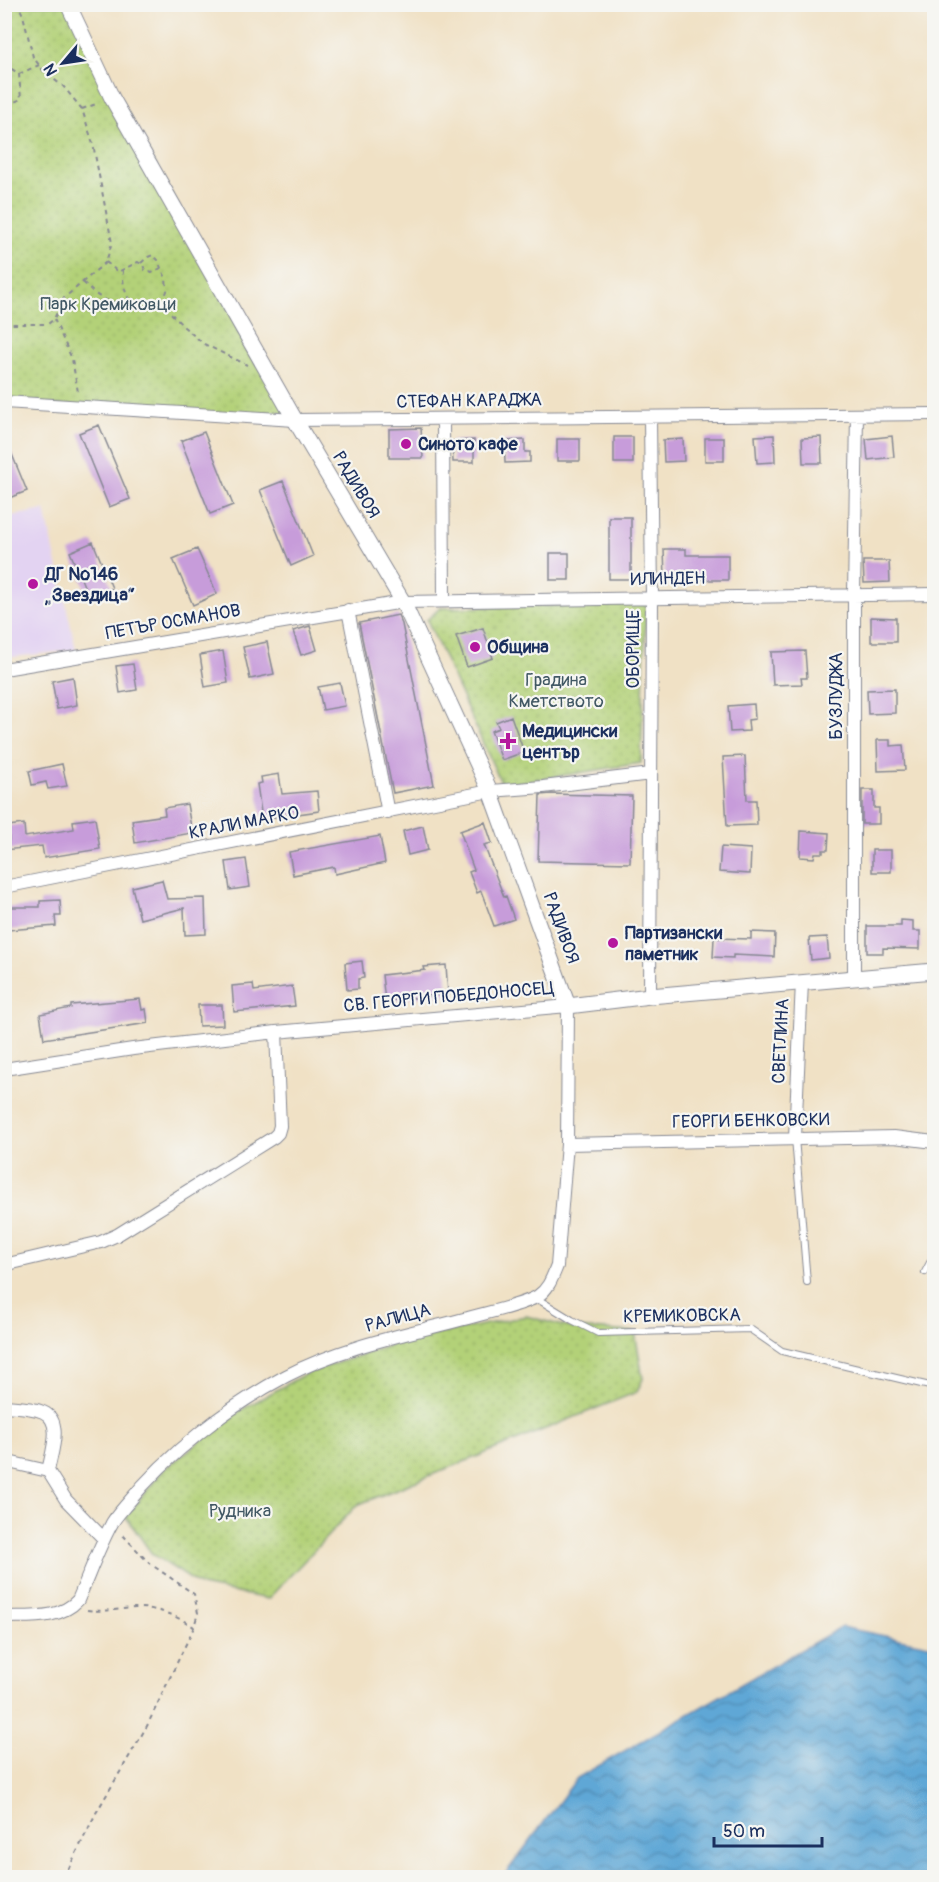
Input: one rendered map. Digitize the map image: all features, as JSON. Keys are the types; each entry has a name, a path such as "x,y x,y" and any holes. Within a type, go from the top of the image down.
{"street":[{"name":"РАДИВОЯ","path":"68,4 112,98 295,420 403,602 490,791 568,1006"},
{"name":"СТЕФАН КАРАДЖА","path":"4,402 295,420 934,414"},
{"name":"БУЗЛУДЖА","path":"854,977 854,594 857,415"},
{"name":"ОБОРИЩЕ","path":"650,417 652,598 650,996"},
{"path":"443,419 444,600"},
{"name":"ИЛИНДЕН","path":"403,602 934,594"},
{"name":"ПЕТЪР ОСМАНОВ","path":"4,669 403,602"},
{"path":"348,610 388,813"},
{"path":"490,791 651,774"},
{"name":"КРАЛИ МАРКО","path":"4,888 490,791"},
{"name":"СВ. ГЕОРГИ ПОБЕДОНОСЕЦ","path":"4,1069 134,1049 276,1032 934,971"},
{"name":"СВЕТЛИНА","path":"795,1138 802,982"},
{"path":"536,1297 550,1285 557,1266 567,1144 568,1006"},
{"path":"4,1265 101,1242 117,1235 274,1137 280,1126 276,1032"},
{"name":"ГЕОРГИ БЕНКОВСКИ","path":"567,1144 894,1137 934,1142"},
{"name":"РАЛИЦА","path":"75,1603 112,1523 161,1466 188,1442 246,1400 287,1376 330,1357 536,1297"},
{"path":"4,1406 48,1415 54,1427 48,1470 66,1500 105,1539"},
{"path":"4,1461 48,1470"},
{"path":"4,1617 50,1616 75,1603"}],"lane":[{"path":"795,1138 807,1282"},
{"path":"925,1272 934,1255"},
{"name":"КРЕМИКОВСКА","path":"536,1297 572,1320 598,1333 750,1329 782,1352 934,1387"}],"path":[{"path":"5,325 48,324 54,320 63,299 106,262 112,243 93,144 82,109 63,86 45,73 33,57 23,15 18,4"},
{"path":"4,65 19,74 21,99 4,107"},
{"path":"19,74 39,65"},
{"path":"82,109 112,98"},
{"path":"106,262 118,272 138,262 141,263 153,255 158,260 166,278 163,301 172,315 204,344 270,376"},
{"path":"141,263 145,270 152,273 161,268"},
{"path":"123,270 122,280 129,299 135,306 141,308 153,306 163,301"},
{"path":"83,281 96,295 106,301 122,302 129,299"},
{"path":"54,320 72,359 81,407"},
{"path":"64,1878 96,1813 147,1726 194,1627 198,1612 194,1594 149,1563 112,1523"},
{"path":"75,1603 89,1611 109,1612 138,1608 156,1611 180,1618 194,1627"}],"shaded area":[{"name":"ДГ №146 „Звездица“","path":"45,510 76,650 5,658 5,517"}],"green space":[{"name":"Парк Кремиковци","path":"4,5 68,5 295,420 5,402"},
{"name":"Градина Кметството","path":"646,604 641,763 502,785 427,620 440,608"},
{"name":"Рудника","path":"526,1316 571,1328 635,1332 643,1379 637,1392 357,1505 268,1599 201,1586 152,1554 126,1517 163,1470 241,1410 305,1374 400,1342"}],"water":[{"path":"841,1627 934,1646 934,1877 503,1877 577,1778"}],"building":[{"path":"99,425 130,499 109,507 79,433"},
{"name":"Синото кафе","path":"421,428 423,458 389,458 389,429"},
{"path":"204,432 233,505 210,514 181,441"},
{"path":"4,435 27,491 4,500"},
{"path":"774,435 775,462 757,463 755,436"},
{"path":"892,436 894,457 868,460 866,439"},
{"path":"614,437 633,437 633,463 614,463"},
{"path":"821,437 822,463 803,463 802,438"},
{"path":"705,438 724,438 724,461 705,461"},
{"path":"557,439 580,439 580,461 557,461"},
{"path":"683,439 684,461 664,462 663,440"},
{"path":"474,440 474,462 453,462 452,441"},
{"path":"525,440 525,452 530,452 530,462 505,463 504,441"},
{"path":"283,481 313,556 291,566 260,490"},
{"path":"609,517 631,517 631,579 609,579"},
{"path":"93,542 112,588 89,598 70,552"},
{"path":"197,549 217,594 193,605 173,559"},
{"path":"664,549 686,549 686,555 728,555 728,580 703,580 703,577 665,578"},
{"path":"550,553 569,553 569,580 550,580"},
{"path":"863,561 889,561 890,582 864,583"},
{"path":"398,615 402,624 434,785 393,793 359,623"},
{"path":"871,617 896,618 896,642 871,642"},
{"path":"310,626 317,650 301,655 293,631"},
{"name":"Община","path":"483,628 493,658 467,667 456,636"},
{"path":"267,642 274,674 250,679 243,647"},
{"path":"223,651 228,683 205,687 200,655"},
{"path":"805,651 807,678 801,678 802,684 773,685 771,652"},
{"path":"133,664 137,690 120,693 116,666"},
{"path":"73,677 77,705 57,709 52,681"},
{"path":"340,683 345,706 323,710 318,687"},
{"path":"895,689 895,713 868,714 867,690"},
{"path":"754,704 755,719 748,720 749,731 730,732 728,706"},
{"name":"Медицински център","path":"511,716 524,752 502,760 491,731 499,728 496,722"},
{"path":"877,740 890,740 890,746 903,745 905,770 878,771"},
{"path":"745,756 747,800 756,800 757,825 727,826 723,757"},
{"path":"62,764 67,786 48,789 46,782 32,785 29,771"},
{"path":"279,774 282,794 317,791 319,811 262,819 257,784 262,783 261,777"},
{"path":"862,790 874,790 874,808 879,808 879,824 862,824"},
{"path":"540,795 632,796 630,863 538,861"},
{"path":"187,804 192,833 135,843 132,820 165,815 164,808"},
{"path":"95,818 100,849 44,858 42,846 4,850 4,841 9,840 8,826 24,824 25,837 74,829 73,821"},
{"path":"485,822 492,843 484,845 514,919 494,926 481,891 477,893 469,872 474,870 460,831"},
{"path":"423,826 428,850 408,855 403,831"},
{"path":"801,831 829,833 828,850 815,853 814,858 800,857"},
{"path":"380,836 385,863 335,874 334,867 293,875 289,852"},
{"path":"721,847 751,849 750,874 719,872"},
{"path":"872,850 891,850 891,872 872,872"},
{"path":"246,859 250,887 230,890 226,862"},
{"path":"162,880 167,899 205,898 206,934 185,935 184,908 140,919 132,887"},
{"path":"60,900 61,916 55,916 56,926 8,930 7,907 40,907 40,901"},
{"path":"901,920 913,921 913,931 920,931 920,949 883,948 883,953 867,953 867,926 901,926"},
{"path":"751,932 775,933 774,957 733,955 733,958 713,957 714,938 751,939"},
{"path":"827,937 829,958 811,960 809,938"},
{"path":"362,961 364,978 358,979 358,989 347,990 345,963"},
{"path":"446,965 448,994 385,1001 382,975"},
{"path":"253,984 254,991 292,986 295,1006 234,1012 232,986"},
{"path":"140,999 142,1010 146,1009 148,1023 44,1039 40,1014 71,1008 71,1005"},
{"path":"198,1005 222,1005 223,1025 199,1026"}],"place":[{"name":"Синото кафе","path":"406,444"},
{"name":"ДГ №146 „Звездица“","path":"33,584"},
{"name":"Община","path":"475,647"},
{"name":"Медицински център","path":"508,741"},
{"name":"Партизански паметник","path":"613,943"}]}
